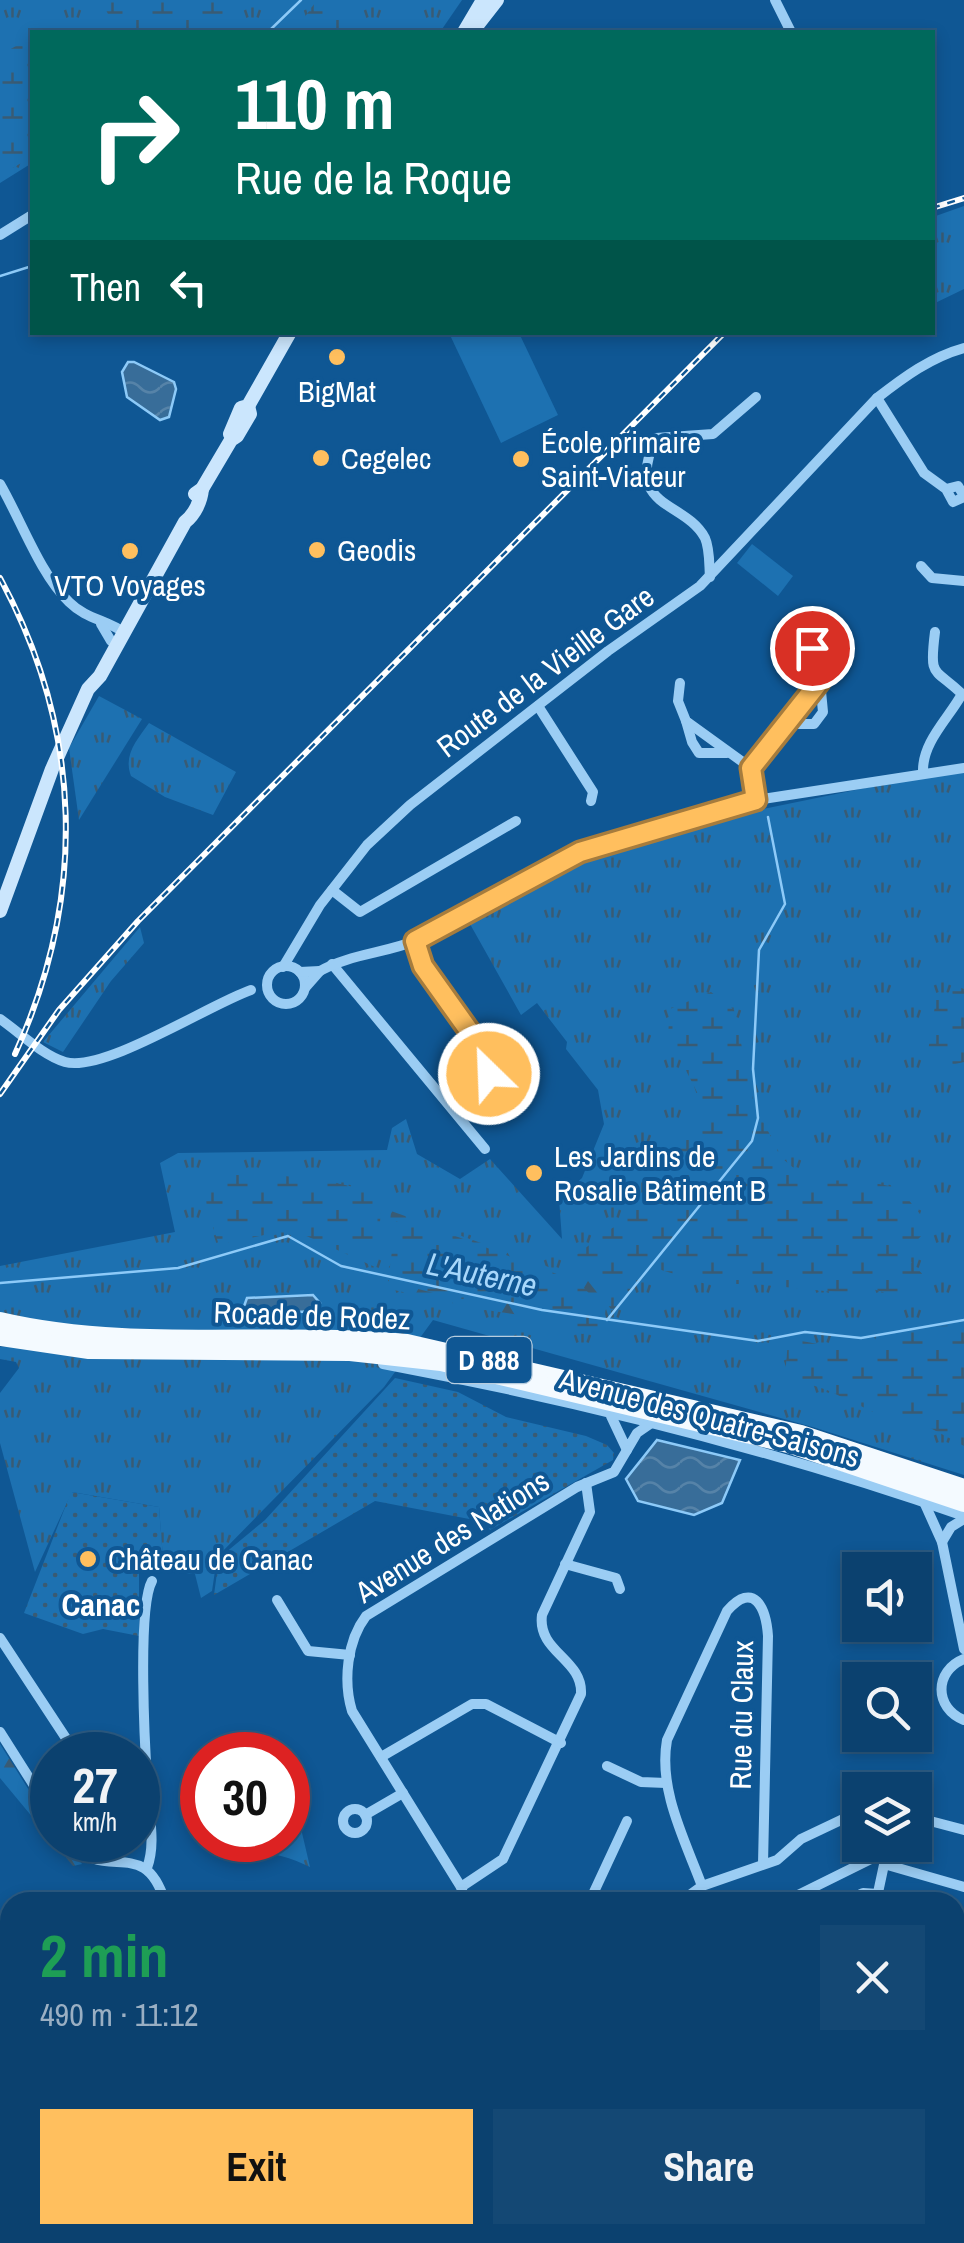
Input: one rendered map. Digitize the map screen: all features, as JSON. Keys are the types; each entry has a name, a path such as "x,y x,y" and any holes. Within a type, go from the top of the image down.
{"highway":[{"name":"Rocade de Rodez","path":"0,1322 89,1336 356,1338 407,1343 801,1434 964,1488"},
{"name":"Rocade de Rodez","path":"0,1337 89,1350 350,1352 440,1362 788,1444 964,1502"},
{"path":"158,1352 182,1358 382,1364"}],"main road":[{"path":"465,30 483,0"},
{"path":"474,30 497,0"},
{"path":"5,892 74,722 95,693 100,676 185,522 184,514 230,440 242,408 248,406 288,335"}],"street":[{"path":"775,0 790,30"},
{"path":"0,235 30,216"},
{"name":"Route de la Vieille Gare","path":"293,969 293,954 332,890 367,845 410,805 710,577 877,398 911,372 964,348"},
{"path":"710,577 707,541 699,530 655,498 647,456 656,438 713,434 756,398"},
{"path":"877,398 924,473 946,489"},
{"path":"0,484 52,580 68,601 101,624 111,641 121,639"},
{"path":"922,566 932,578 964,581"},
{"path":"786,724 814,724 823,712 820,681 812,648 804,619 794,620 783,632 812,648"},
{"path":"923,772 922,756 945,721 948,709 944,683 934,670 935,632"},
{"path":"756,800 751,768 820,681"},
{"path":"680,684 678,702 699,753 728,753"},
{"path":"538,706 593,792 590,801"},
{"path":"686,720 751,768"},
{"path":"252,990 289,1004 300,998 320,971 332,964 389,952 415,941 580,852 756,800 964,768"},
{"path":"332,890 360,912 516,821"},
{"path":"415,941 423,966 490,1060 489,1074"},
{"path":"332,964 486,1149"},
{"path":"293,969 305,988"},
{"path":"0,1019 58,1059 77,1063 130,1048 252,990 274,971 320,971"},
{"path":"268,980 271,996"},
{"name":"Avenue des Quatre-Saisons","path":"382,1364 764,1451 964,1518"},
{"path":"610,1415 627,1450"},
{"name":"Avenue des Nations","path":"463,1892 352,1711 348,1699 350,1655 358,1627 366,1616 586,1483 614,1472 637,1433 650,1424"},
{"path":"461,1887 503,1859 561,1744 581,1694 582,1682 577,1672 545,1640 540,1628 542,1615 590,1512 586,1483"},
{"path":"924,1502 942,1542 964,1649"},
{"path":"942,1542 951,1527 964,1518"},
{"path":"565,1564 616,1578 620,1589"},
{"path":"147,1732 144,1642 146,1592 152,1581"},
{"name":"Rue du Claux","path":"702,1886 666,1783 664,1759 668,1740 722,1620 737,1600 747,1597 766,1611 768,1636 763,1864"},
{"path":"277,1600 308,1651 350,1655"},
{"path":"0,1638 62,1732"},
{"path":"964,1659 944,1674 940,1692 949,1712 964,1720"},
{"path":"381,1758 472,1704 486,1704 561,1744"},
{"path":"0,1732 30,1779"},
{"path":"607,1766 640,1782 666,1783"},
{"path":"365,1815 403,1793"},
{"path":"694,1892 777,1860 801,1838 842,1819"},
{"path":"932,1821 964,1830"},
{"path":"594,1892 628,1822"},
{"path":"107,1862 147,1868 154,1874 161,1892"},
{"path":"147,1868 149,1862"},
{"path":"803,1892 861,1862"},
{"path":"878,1892 884,1864 964,1887"}],"green space":[{"path":"0,0 462,0 441,30 30,30 30,164 0,183"},
{"path":"101,0 237,0 224,30 116,30"},
{"path":"317,0 333,0 364,30 295,30"},
{"path":"30,38 30,158 0,175 0,55"},
{"path":"964,206 964,289 935,303 935,216"},
{"path":"450,335 520,335 558,415 501,443"},
{"path":"752,544 793,576 778,596 737,563"},
{"path":"99,696 142,719 79,820 69,748"},
{"path":"149,723 236,772 213,815 165,797 131,776 130,754"},
{"path":"964,772 964,1475 816,1428 433,1320 384,1387 217,1557 212,1591 201,1598 195,1574 164,1571 159,1507 72,1492 35,1572 0,1443 0,1393 19,1368 16,1362 0,1359 0,1347 10,1347 0,1322 0,1266 175,1232 160,1163 178,1153 387,1150 392,1128 406,1119 417,1154 460,1179 490,1159 562,1239 559,1199 582,1178 604,1124 598,1090 537,1003 521,1015 470,924 591,859 758,810 909,779"},
{"path":"140,927 144,943 111,981 63,1052 43,1042"},
{"path":"959,987 964,989 964,1062 925,1071 936,999"},
{"path":"711,992 734,1010 754,1104 782,1158 806,1179 869,1182 899,1188 924,1219 922,1235 904,1254 926,1278 909,1300 866,1287 845,1293 755,1284 706,1284 652,1267 612,1311 576,1255 619,1223 700,1117 703,1104 668,1035 670,1009"},
{"path":"244,1172 324,1180 383,1194 375,1267 291,1229 219,1245 207,1209 204,1175"},
{"path":"391,1211 588,1281 606,1304 604,1327 479,1309 385,1288"},
{"path":"396,1221 418,1222 578,1282 600,1310 600,1331 582,1334 501,1298 456,1299 388,1281"},
{"path":"964,1324 964,1446 921,1423 886,1418 827,1390 785,1376 788,1341 848,1350 873,1345 878,1332"},
{"path":"395,1378 458,1392 506,1417 586,1436 607,1445 614,1453 613,1460 490,1530 485,1522 375,1501 214,1595 219,1558 265,1520"},
{"path":"71,1492 159,1507 164,1571 139,1571 139,1636 103,1629 83,1634 24,1613"},
{"path":"0,1744 30,1792 30,1814 0,1778"}],"water":[{"path":"128,362 174,382 169,417 160,420 127,397 122,372"},
{"path":"313,1295 320,1303 314,1311 252,1315 243,1309 247,1298"},
{"path":"657,1440 740,1460 722,1503 694,1515 638,1501 626,1479"}],"waterway":[{"path":"270,30 301,0"},
{"path":"0,276 30,267"},
{"path":"607,1320 752,1141 758,1118 753,1069 759,950 785,904 768,817"},
{"name":"L'Auterne","path":"0,1283 178,1268 288,1236 341,1266 542,1310 758,1341 805,1332 861,1338 964,1320"}],"railway":[{"path":"935,207 964,198"},
{"path":"0,1094 59,1010 138,921 722,335"},
{"path":"0,578 27,636 47,695 60,754 66,814 64,874 55,934 15,1054"}],"place":[{"name":"BigMat","path":"337,357"},
{"name":"Cegelec","path":"321,458"},
{"name":"École primaire Saint-Viateur","path":"521,459"},
{"name":"Geodis","path":"317,550"},
{"name":"VTO Voyages","path":"130,551"},
{"name":"Les Jardins de Rosalie Bâtiment B","path":"534,1173"},
{"name":"Château de Canac","path":"88,1559"}],"district":[{"name":"Canac","path":"101,1604"}],"route":[{"path":"489,1074 490,1060 423,966 415,941 580,852 756,800 751,768 820,681 812,648"}]}
